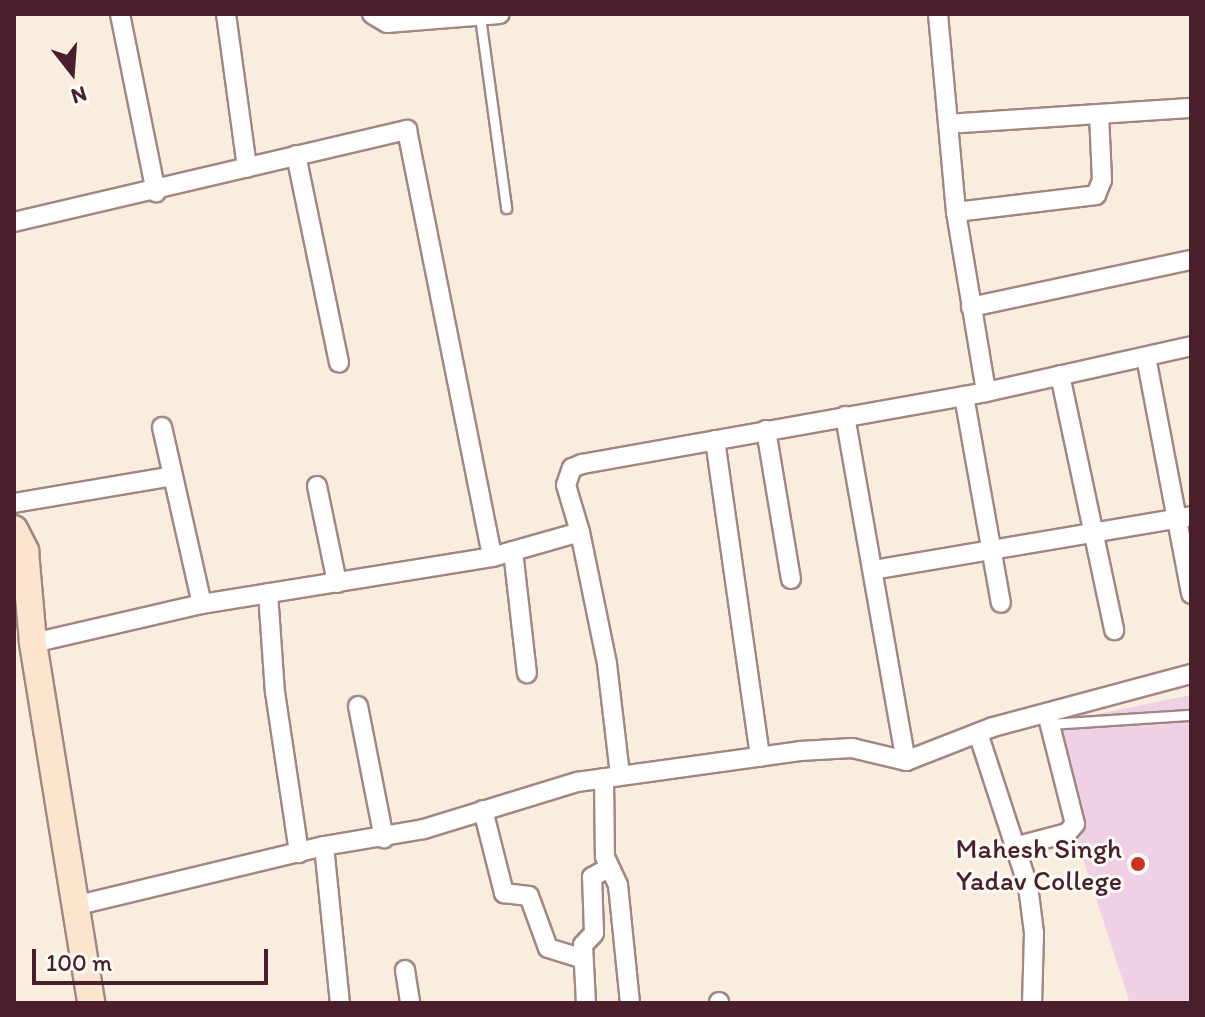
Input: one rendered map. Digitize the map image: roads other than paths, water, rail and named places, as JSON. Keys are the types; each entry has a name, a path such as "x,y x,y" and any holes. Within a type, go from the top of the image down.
{"street":[{"path":"120,14 156,192"},
{"path":"226,14 247,168"},
{"path":"372,14 387,23 500,14"},
{"path":"938,14 956,212 986,392"},
{"path":"948,124 1191,108"},
{"path":"956,212 1096,195 1102,180 1099,114"},
{"path":"14,222 156,192 399,129 411,138 492,557"},
{"path":"296,155 339,363"},
{"path":"971,307 1191,260"},
{"path":"630,1003 618,885 608,868 612,776 607,664 580,532 566,485 572,468 986,392 1191,346"},
{"path":"1146,357 1184,517 1191,594"},
{"path":"1060,375 1114,630"},
{"path":"964,396 1001,603"},
{"path":"845,416 906,761"},
{"path":"162,427 202,604"},
{"path":"766,430 791,579"},
{"path":"715,440 760,757"},
{"path":"14,503 173,476"},
{"path":"317,486 337,583"},
{"path":"873,570 1184,517"},
{"path":"15,525 25,551 33,643 91,1003"},
{"path":"33,643 202,604 492,557 580,532"},
{"path":"513,551 527,673"},
{"path":"268,593 275,692 299,853"},
{"path":"74,906 324,846 384,838 542,790 612,776 852,748 906,761 978,733 1048,718 1191,674"},
{"path":"358,706 384,838"},
{"path":"1018,846 1067,833 1075,824 1048,718"},
{"path":"978,733 1018,846 1033,914 1032,1003"},
{"path":"483,810 504,893 529,896 548,948 583,959"},
{"path":"324,846 340,1003"},
{"path":"586,1003 583,959 584,942 594,933 592,877 608,868"},
{"path":"405,970 410,1003"}],"lane":[{"path":"480,17 506,208"},
{"path":"1048,718 1191,715"}],"place":[{"name":"Mahesh Singh Yadav College","path":"1138,864"}]}
